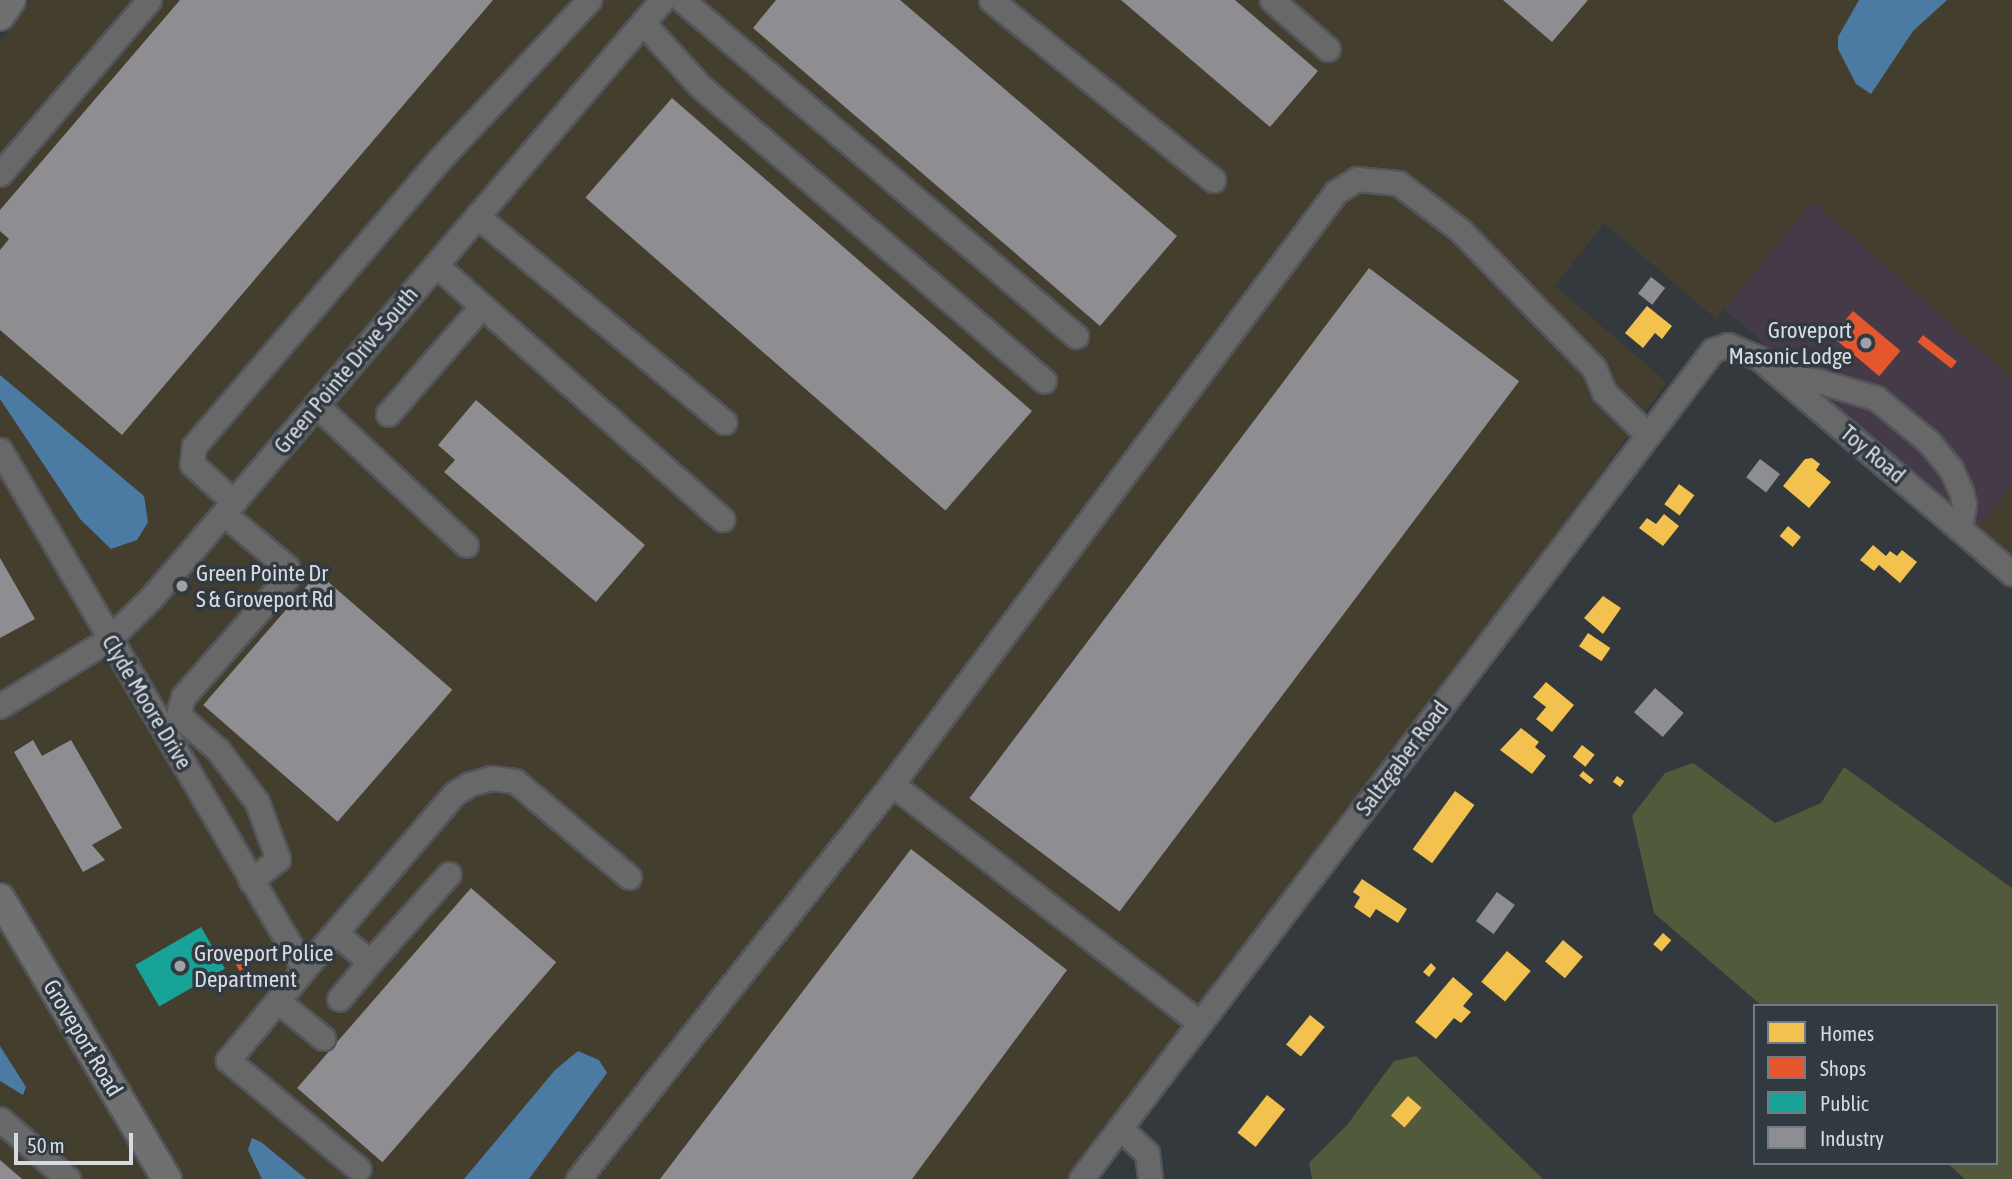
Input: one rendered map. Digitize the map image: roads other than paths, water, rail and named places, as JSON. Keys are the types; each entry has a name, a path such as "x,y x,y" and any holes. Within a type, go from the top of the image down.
{"main road":[{"path":"0,16 11,0"},
{"name":"Groveport Road","path":"0,898 167,1179"}],"street":[{"path":"0,174 149,0"},
{"path":"250,881 278,859 257,802 218,750 169,720 183,697 287,578 287,567 229,508 192,464 194,446 439,161 589,0"},
{"name":"Green Pointe Drive South","path":"0,706 109,639 229,508 662,0"},
{"path":"682,0 1076,336"},
{"path":"991,0 1213,180"},
{"path":"1272,0 1328,48"},
{"path":"643,23 700,86 1044,382"},
{"path":"578,1179 892,784 1336,192 1357,179 1398,183 1460,230 1594,368 1604,392 1646,433"},
{"path":"477,216 724,422"},
{"path":"436,265 722,519"},
{"path":"387,414 482,306"},
{"name":"Toy Road","path":"1728,345 1759,358 1782,376 2012,573"},
{"name":"Saltzgaber Road","path":"1081,1179 1702,360 1728,345"},
{"path":"1782,376 1818,381 1876,398 1929,442 1951,469 1961,491 1960,529"},
{"path":"316,405 466,545"},
{"name":"Clyde Moore Drive","path":"0,450 109,639 169,720 250,881 298,961"},
{"path":"359,1169 228,1060 279,1002 298,961 336,933 455,793 491,778 515,781 629,877"},
{"path":"892,784 1200,1023"},
{"path":"339,999 449,874"},
{"path":"336,933 370,962"},
{"path":"279,1002 323,1038"},
{"path":"0,1119 68,1179"},
{"path":"1120,1128 1147,1153 1150,1179"}],"water":[{"path":"1859,0 1947,0 1913,31 1871,94 1856,84 1838,49 1838,37"},
{"path":"0,375 144,496 148,522 137,540 111,549 80,519 0,399"},
{"path":"0,1046 26,1087 23,1095 0,1081"},
{"path":"578,1051 599,1060 607,1073 529,1179 464,1179 555,1070"},
{"path":"252,1138 261,1142 306,1179 262,1179 248,1150"}],"place":[{"name":"Groveport Masonic Lodge","path":"1866,343"},
{"name":"Green Pointe Dr S & Groveport Rd","path":"182,586"},
{"name":"Groveport Police Department","path":"180,966"}]}
